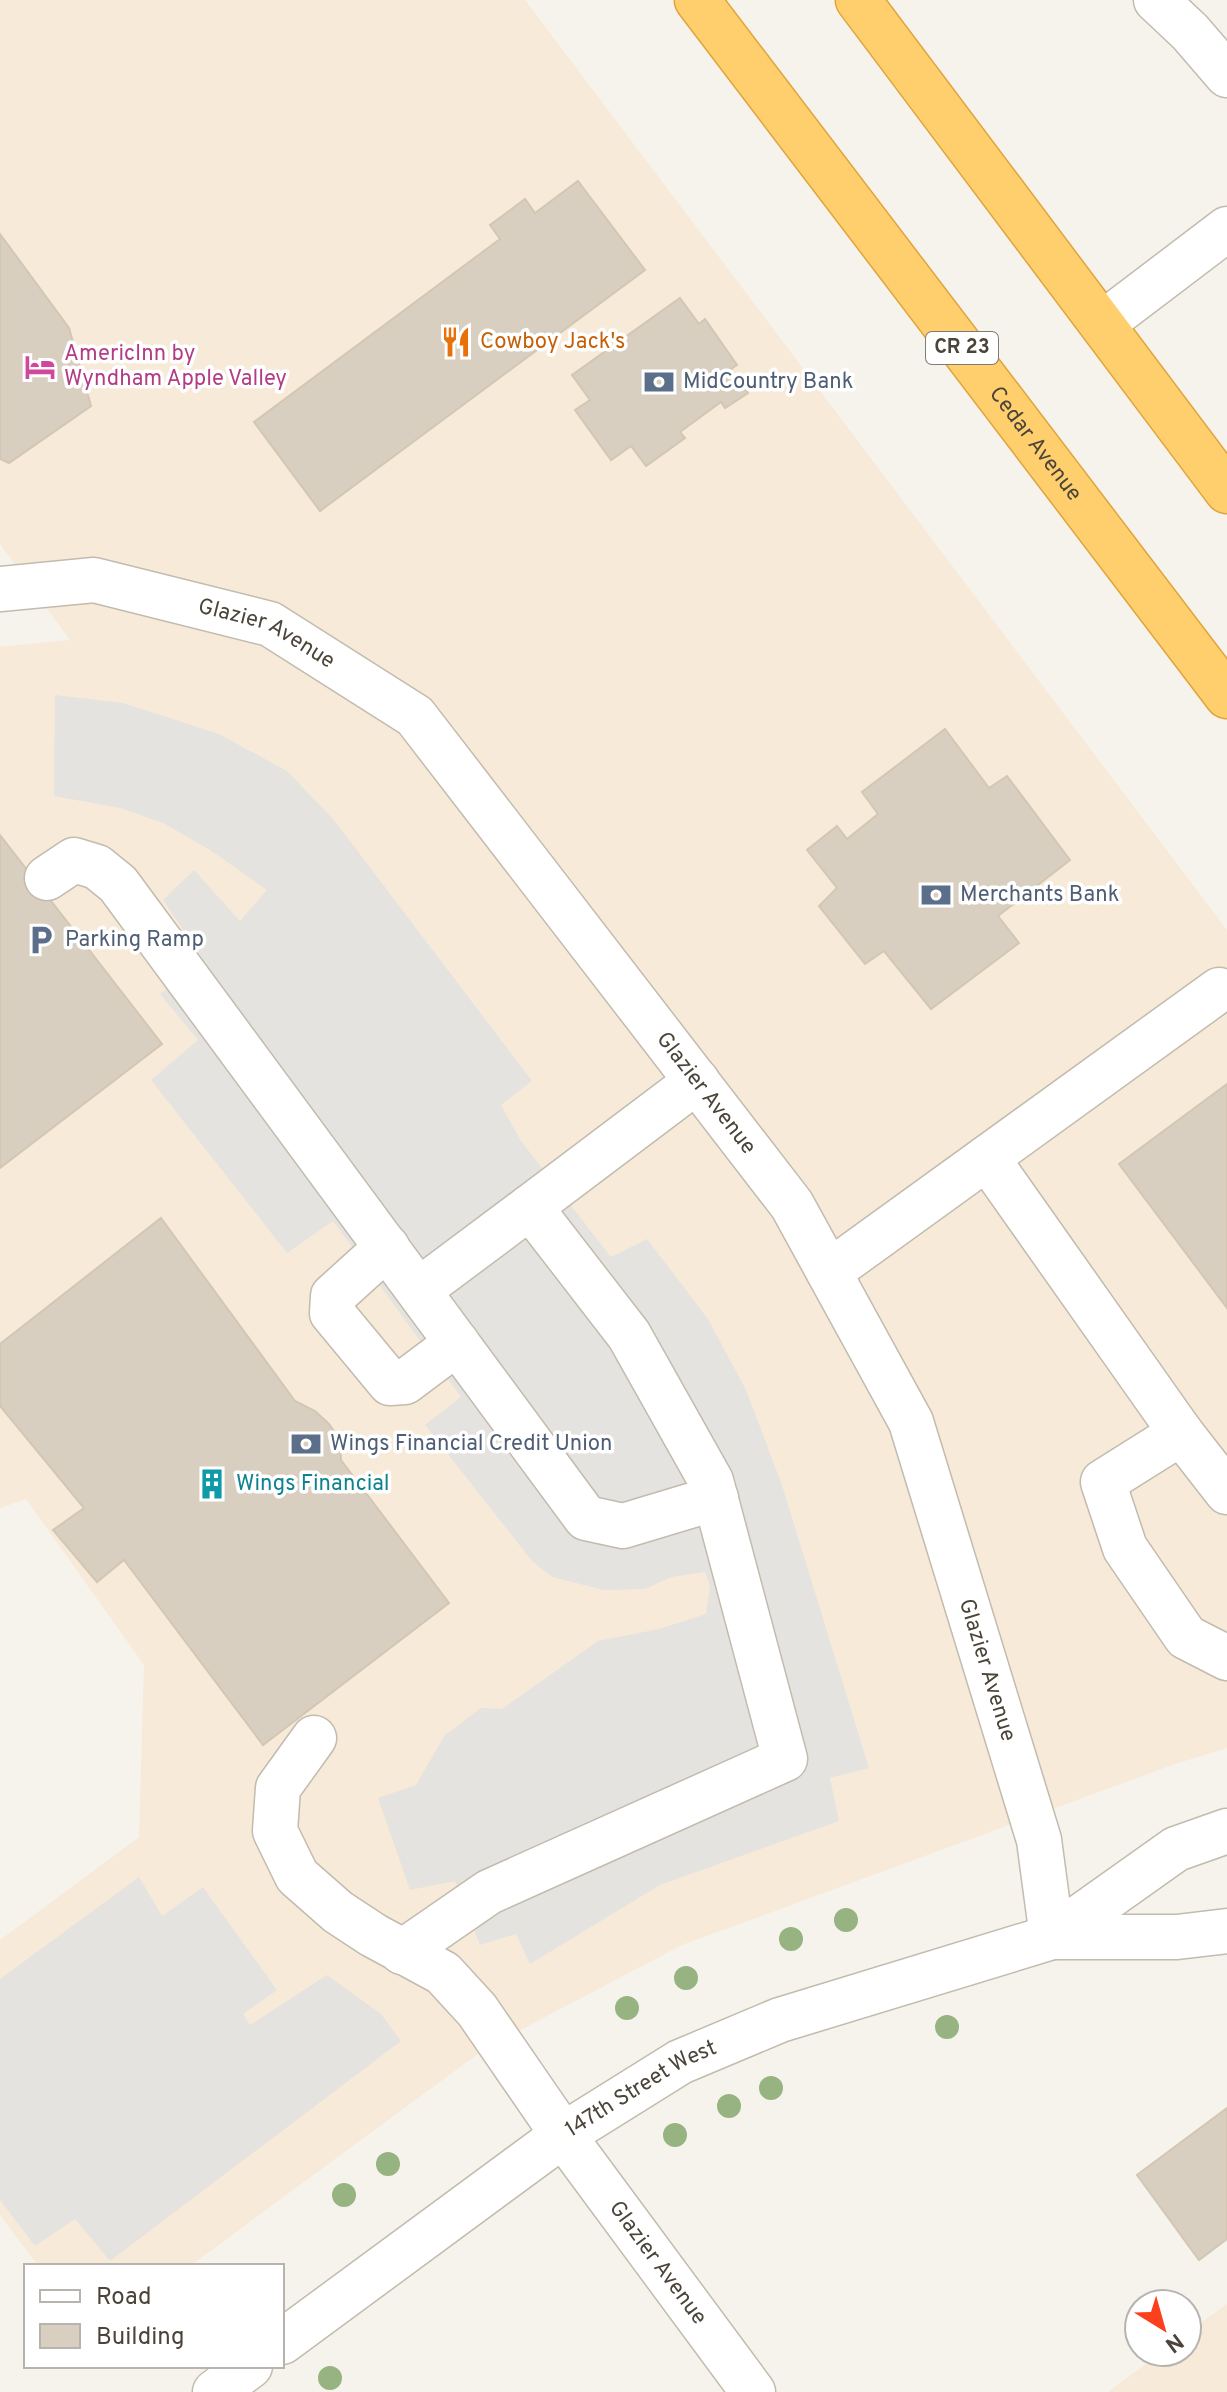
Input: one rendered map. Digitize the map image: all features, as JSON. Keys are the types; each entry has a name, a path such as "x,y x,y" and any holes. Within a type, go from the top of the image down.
{"highway":[{"name":"Cedar Avenue","path":"697,0 1227,696"},
{"path":"858,0 1227,491"}],"street":[{"path":"1157,0 1227,75"},
{"path":"1102,324 1227,229"},
{"name":"Glazier Avenue","path":"0,589 94,580 270,624 415,716 792,1205 911,1422 1039,1840 1052,1937"},
{"path":"47,878 74,860 97,867 118,884 586,1518 623,1526 716,1498"},
{"path":"829,1272 1219,990"},
{"path":"419,1290 697,1081"},
{"path":"987,1158 1181,1433 1103,1482 1125,1548 1186,1637 1227,1658"},
{"path":"402,1952 489,1892 785,1759 711,1481 629,1335 530,1207"},
{"path":"387,1247 333,1296 332,1313 390,1383 405,1382 457,1343"},
{"path":"1174,1424 1227,1492"},
{"name":"Glazier Avenue","path":"314,1738 278,1788 275,1831 297,1876 338,1912 402,1952 443,1973 477,2010 563,2135 753,2392"},
{"name":"147th Street West","path":"1052,1937 1176,1849 1227,1831"},
{"name":"147th Street West","path":"284,2341 563,2135 680,2062 766,2026 1052,1937 1177,1937 1227,1931"},
{"path":"215,2392 247,2368"}],"shaded area":[{"path":"0,0 525,0 1227,930 1227,1748 1175,1764 682,1945 486,2048 193,2264 37,2264 0,2215 0,1940 139,1837 144,1665 26,1499 0,1508 0,647 70,640 0,544"},
{"path":"55,695 123,703 219,734 287,771 334,820 532,1081 501,1105 521,1141 611,1257 647,1239 708,1319 746,1390 782,1485 869,1768 830,1778 839,1821 660,1885 530,1964 516,1934 480,1945 455,1881 410,1890 378,1798 416,1785 445,1735 481,1708 502,1709 598,1641 659,1629 706,1614 710,1586 705,1572 671,1577 645,1589 604,1590 552,1577 532,1561 425,1425 461,1397 333,1221 287,1253 151,1080 198,1040 160,994 202,958 163,900 194,870 240,921 267,890 210,850 163,823 120,808 54,796"},
{"path":"139,1877 162,1916 203,1887 277,1990 243,2014 250,2025 327,1975 381,2014 401,2041 110,2261 75,2219 35,2246 0,2200 0,1979"},
{"path":"1227,2304 1227,2392 1108,2392 1140,2368 1203,2368 1203,2321"}],"building":[{"path":"578,181 645,270 320,511 254,422 500,239 490,225 525,199 535,213"},
{"name":"AmericInn by Wyndham Apple Valley","path":"0,234 69,328 91,406 9,463 0,459"},
{"path":"680,298 699,324 705,319 737,365 731,369 748,393 725,408 721,402 680,432 685,438 646,466 631,446 611,460 575,410 590,400 572,375"},
{"path":"945,729 989,788 1007,776 1070,860 998,916 1019,943 931,1009 884,951 865,964 819,906 837,888 807,850 837,826 847,839 878,814 862,792"},
{"name":"Parking Ramp","path":"0,835 162,1044 0,1168"},
{"path":"1227,1084 1227,1308 1119,1164"},
{"name":"Wings Financial","path":"161,1218 295,1401 315,1411 329,1424 340,1440 341,1460 449,1603 263,1745 124,1560 97,1582 53,1530 84,1508 0,1406 0,1344"},
{"path":"1227,2108 1227,2239 1199,2260 1137,2175"}],"place":[{"name":"Cowboy Jack's","path":"456,342"},
{"name":"AmericInn by Wyndham Apple Valley","path":"40,367"},
{"name":"MidCountry Bank","path":"659,382"},
{"name":"Merchants Bank","path":"936,895"},
{"name":"Parking Ramp","path":"41,940"},
{"name":"Wings Financial Credit Union","path":"306,1444"},
{"name":"Wings Financial","path":"212,1484"}]}
